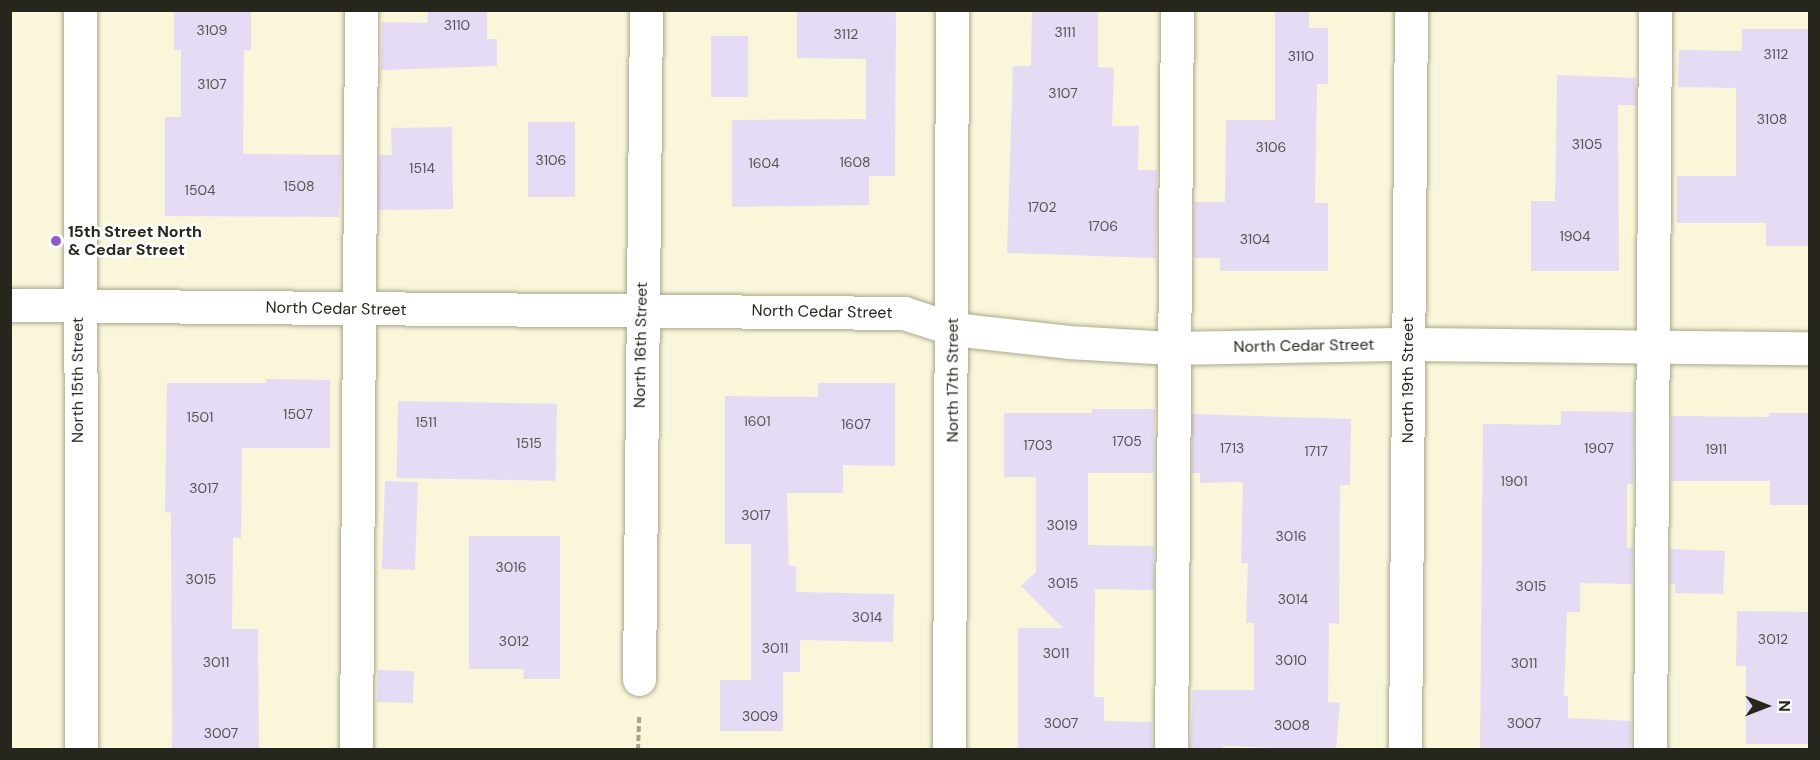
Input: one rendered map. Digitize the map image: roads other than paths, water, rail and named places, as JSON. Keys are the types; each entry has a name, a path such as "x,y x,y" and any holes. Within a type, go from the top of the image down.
{"street":[{"name":"North 15th Street","path":"80,10 78,304 81,750"},
{"path":"356,750 356,310 361,10"},
{"name":"North 16th Street","path":"639,679 641,310 646,10"},
{"name":"North 17th Street","path":"949,750 953,329 952,10"},
{"path":"1171,750 1172,348 1178,10"},
{"name":"North 19th Street","path":"1405,750 1411,10"},
{"path":"1650,750 1655,10"},
{"name":"North Cedar Street","path":"10,305 78,304 356,310 904,313 953,329 1068,342 1172,348 1408,344 1809,348"}],"place":[{"name":"15th Street North & Cedar Street","path":"56,241"}]}
